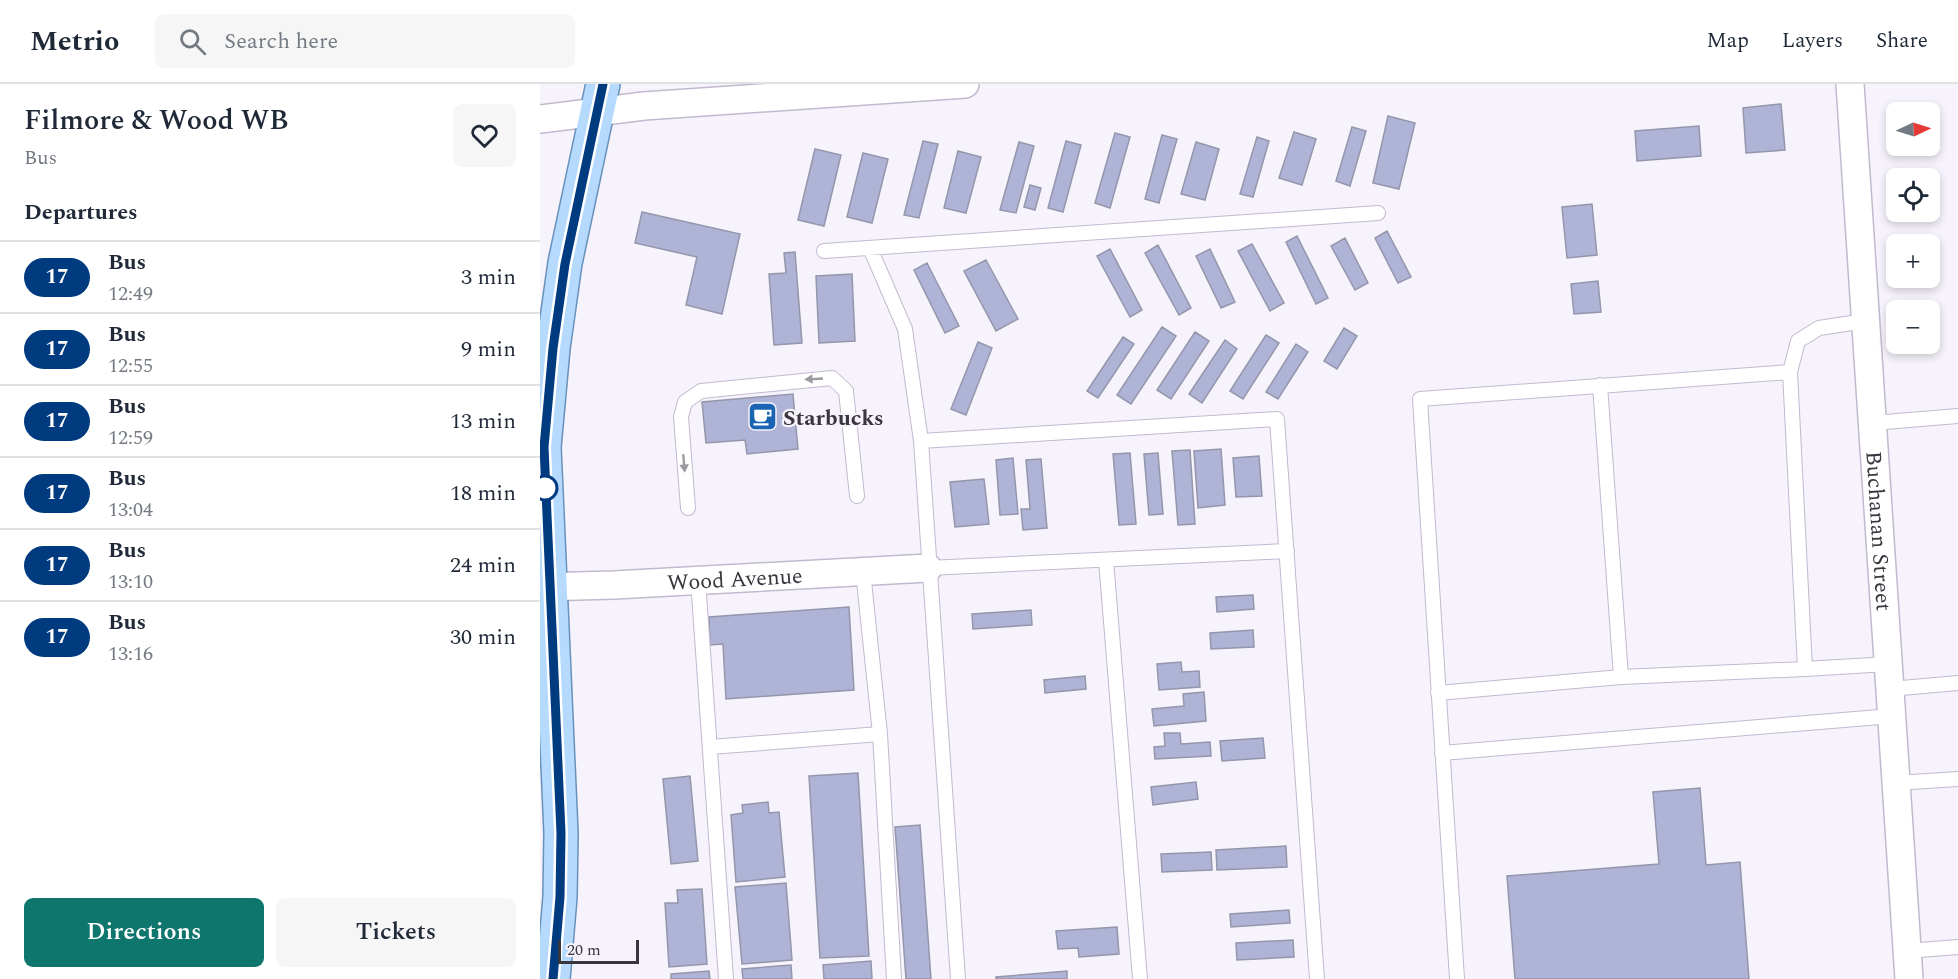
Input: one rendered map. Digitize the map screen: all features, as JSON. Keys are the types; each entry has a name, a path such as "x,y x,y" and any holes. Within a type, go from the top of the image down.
{"main road":[{"path":"554,979 560,897 545,587 542,471 547,348 599,98"}],"street":[{"path":"540,119 599,98 644,106 706,93 965,84"},
{"name":"Buchanan Street","path":"1850,84 1909,979"},
{"name":"Wood Avenue","path":"545,587 928,568"}],"lane":[{"path":"824,251 1378,213"},
{"path":"870,248 905,329 921,441 958,979"},
{"path":"1805,669 1790,372 1798,341 1819,328 1865,321"},
{"path":"1457,979 1420,399 1790,372"},
{"path":"688,508 681,417 685,402 701,391 798,380 832,378 846,391 857,496"},
{"path":"1600,385 1621,677"},
{"path":"1873,423 1958,416"},
{"path":"921,441 1277,419 1317,979"},
{"path":"928,568 1287,551"},
{"path":"1106,560 1140,979"},
{"path":"863,572 880,734 894,979"},
{"path":"698,580 726,979"},
{"path":"1438,693 1621,677 1805,669 1958,683"},
{"path":"1442,753 1892,716"},
{"path":"710,747 880,734"},
{"path":"1896,783 1958,779"},
{"path":"1907,951 1958,947"}],"building":[{"path":"1781,104 1785,150 1746,153 1743,108"},
{"path":"1388,116 1415,123 1399,189 1373,183"},
{"path":"1699,126 1701,156 1637,161 1635,131"},
{"path":"1352,127 1366,131 1350,186 1336,181"},
{"path":"1294,132 1316,139 1302,185 1279,178"},
{"path":"1115,133 1130,137 1110,208 1095,203"},
{"path":"1162,135 1177,139 1159,203 1145,199"},
{"path":"1257,137 1269,141 1253,197 1240,194"},
{"path":"923,141 938,144 919,218 904,215"},
{"path":"1066,141 1081,145 1063,212 1048,208"},
{"path":"1019,142 1034,146 1016,213 1000,210"},
{"path":"1196,142 1219,149 1205,200 1181,194"},
{"path":"815,149 841,155 824,226 798,220"},
{"path":"958,151 981,157 966,213 944,208"},
{"path":"863,153 888,159 872,223 847,217"},
{"path":"1030,185 1041,188 1035,210 1024,207"},
{"path":"1592,204 1597,255 1567,258 1562,207"},
{"path":"642,212 740,234 722,314 686,305 697,257 635,243"},
{"path":"1387,231 1411,277 1398,283 1375,238"},
{"path":"1297,236 1328,298 1316,304 1286,242"},
{"path":"1345,238 1368,283 1355,290 1331,246"},
{"path":"1252,244 1284,303 1270,311 1238,251"},
{"path":"1158,245 1191,308 1179,315 1145,253"},
{"path":"1110,249 1142,310 1130,317 1097,256"},
{"path":"1210,249 1235,302 1221,308 1196,256"},
{"path":"795,252 802,343 774,345 769,274 786,273 784,253"},
{"path":"986,260 1018,319 996,331 964,271"},
{"path":"927,263 959,326 945,333 914,270"},
{"path":"852,274 855,341 819,343 816,276"},
{"path":"1598,281 1601,312 1574,314 1571,284"},
{"path":"1162,327 1176,336 1131,404 1117,395"},
{"path":"1344,328 1357,336 1337,369 1324,361"},
{"path":"1195,332 1209,341 1171,399 1157,390"},
{"path":"1266,335 1279,343 1243,399 1230,391"},
{"path":"1123,337 1134,344 1098,398 1087,391"},
{"path":"1225,340 1237,349 1202,403 1189,394"},
{"path":"978,342 992,348 966,415 951,409"},
{"path":"1296,344 1308,352 1278,399 1266,392"},
{"path":"793,394 798,449 747,454 745,440 706,443 702,402"},
{"path":"1221,449 1225,505 1198,508 1194,451"},
{"path":"1190,450 1195,524 1178,525 1172,451"},
{"path":"1130,453 1136,524 1119,525 1113,454"},
{"path":"1158,453 1163,514 1149,515 1144,454"},
{"path":"1259,456 1262,496 1236,497 1233,458"},
{"path":"1013,458 1018,514 1000,515 996,460"},
{"path":"1041,459 1047,528 1023,530 1021,509 1030,509 1026,460"},
{"path":"984,479 989,524 955,527 950,482"},
{"path":"1253,595 1254,609 1217,612 1216,597"},
{"path":"849,607 854,690 726,699 723,644 710,645 709,617"},
{"path":"1031,610 1032,625 973,629 972,614"},
{"path":"1253,630 1254,647 1211,649 1210,633"},
{"path":"1181,662 1182,672 1199,671 1200,687 1159,690 1157,664"},
{"path":"1085,676 1086,689 1045,693 1044,680"},
{"path":"1204,692 1206,721 1154,726 1152,709 1184,706 1183,694"},
{"path":"1164,733 1180,733 1181,744 1210,742 1211,756 1155,759 1154,747 1165,746"},
{"path":"1263,738 1265,758 1222,761 1220,741"},
{"path":"858,773 869,956 820,958 809,776"},
{"path":"690,776 698,861 671,864 663,779"},
{"path":"1196,782 1198,799 1153,805 1151,787"},
{"path":"1700,788 1706,865 1740,862 1749,979 1515,979 1507,876 1659,864 1653,792"},
{"path":"768,802 769,813 779,812 785,877 736,882 731,815 743,813 742,805"},
{"path":"920,825 931,979 906,979 895,827"},
{"path":"1286,846 1287,867 1217,870 1216,850"},
{"path":"1211,852 1212,870 1162,872 1161,854"},
{"path":"786,883 792,960 742,964 735,887"},
{"path":"702,889 707,964 669,967 665,903 678,903 677,890"},
{"path":"1289,910 1290,923 1231,927 1230,914"},
{"path":"1117,927 1119,954 1079,957 1078,948 1058,949 1056,931"},
{"path":"1293,940 1294,957 1237,960 1236,943"},
{"path":"871,961 872,979 824,979 823,965"},
{"path":"791,965 792,979 743,979 742,969"},
{"path":"709,971 710,979 671,979 671,974"},
{"path":"1067,971 1067,979 996,979 996,977"}],"bus line":[{"name":"17","path":"553,979 560,897 561,833 544,447 553,348 565,264 603,84"}],"place":[{"name":"Starbucks","path":"762,417"}]}
